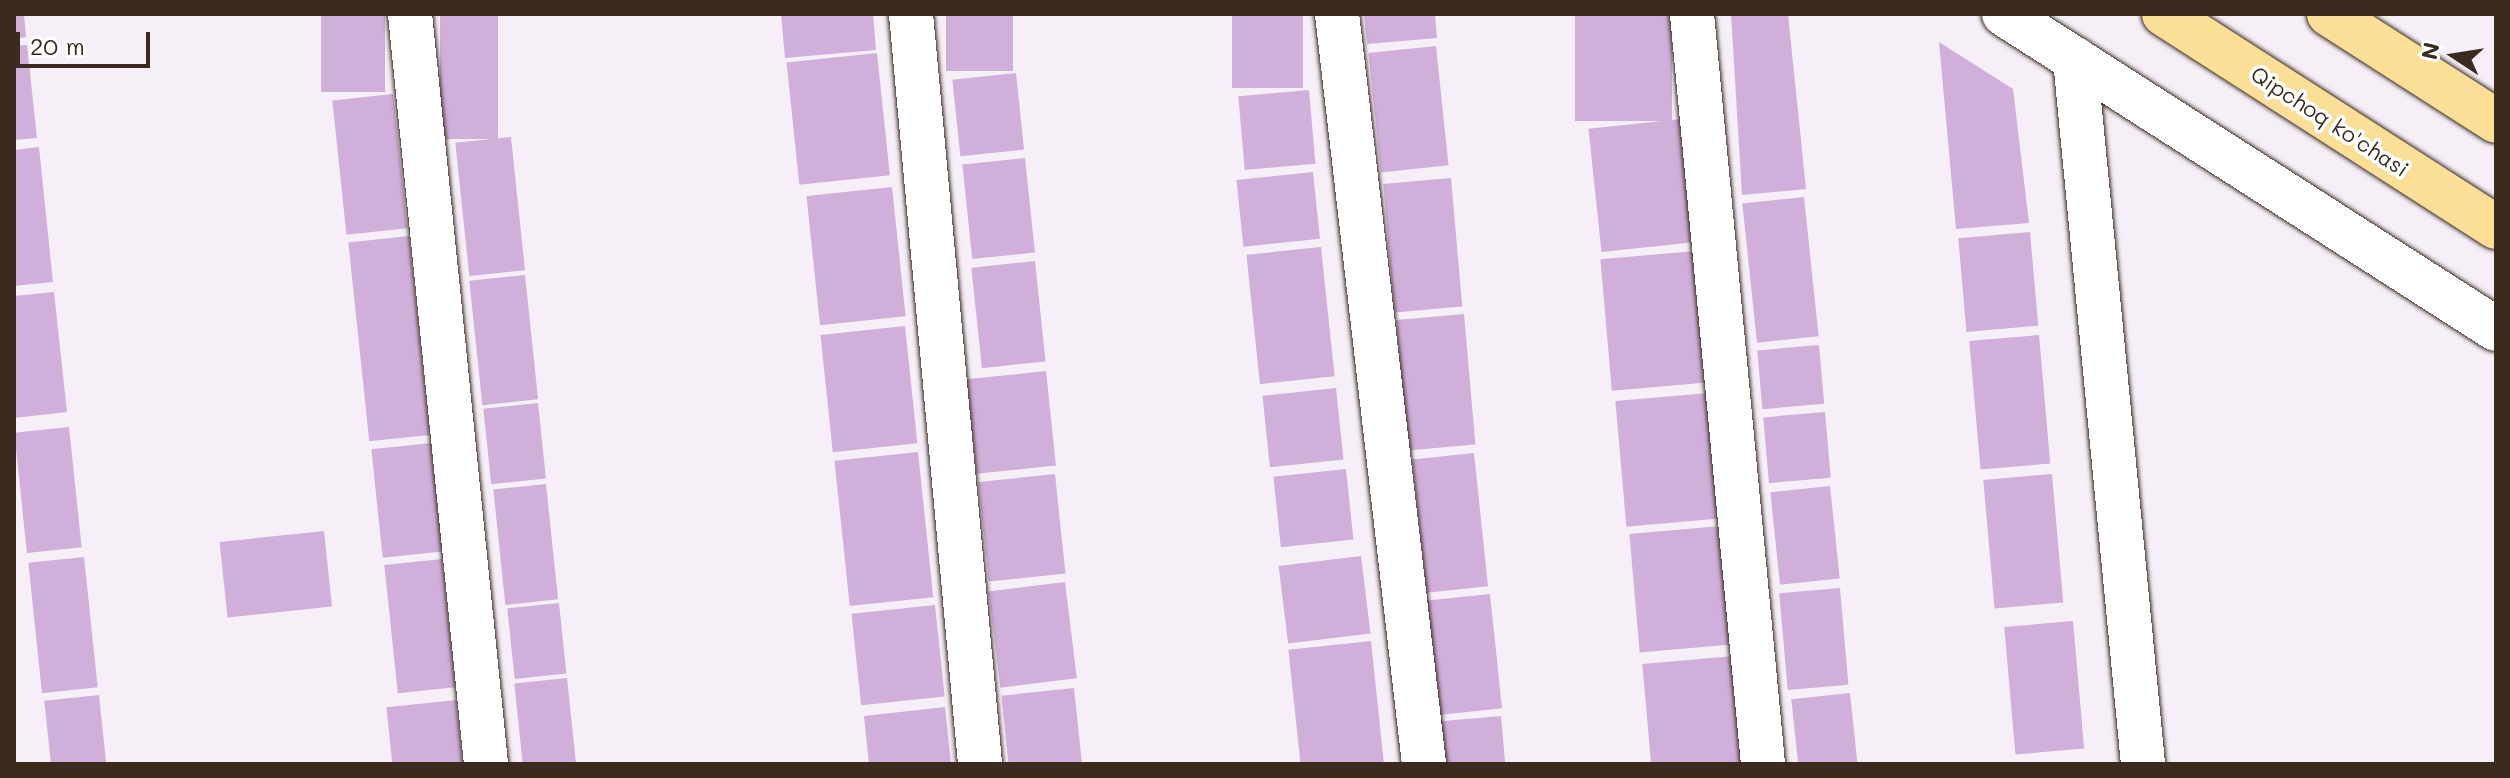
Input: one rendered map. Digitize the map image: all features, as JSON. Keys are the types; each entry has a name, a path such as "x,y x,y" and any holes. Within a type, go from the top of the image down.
{"main road":[{"name":"Qipchoq ko'chasi","path":"2164,14 2496,227"},
{"path":"2329,14 2496,121"}],"street":[{"path":"410,14 486,764"},
{"path":"911,14 980,764"},
{"path":"1337,14 1424,764"},
{"path":"1692,14 1763,764"},
{"path":"2004,14 2496,329"},
{"path":"2075,59 2143,764"}],"building":[{"path":"14,14 24,14 26,37 14,39"},
{"path":"321,14 385,14 385,92 321,92"},
{"path":"440,14 498,14 498,139 440,139"},
{"path":"781,14 873,14 876,50 785,58"},
{"path":"946,14 1013,14 1013,71 946,71"},
{"path":"1232,14 1303,14 1303,88 1232,88"},
{"path":"1364,14 1435,14 1437,38 1367,44"},
{"path":"1575,14 1672,14 1672,121 1575,121"},
{"path":"1731,14 1788,14 1806,189 1742,195"},
{"path":"1939,42 2013,89 2029,223 1956,229"},
{"path":"27,45 37,138 14,140 14,46"},
{"path":"1436,46 1449,165 1381,172 1368,53"},
{"path":"877,53 890,175 799,185 786,63"},
{"path":"1016,73 1024,150 960,156 952,80"},
{"path":"1309,90 1315,164 1245,170 1238,96"},
{"path":"393,94 407,228 346,235 332,100"},
{"path":"1681,119 1694,242 1601,252 1589,129"},
{"path":"511,137 525,270 469,276 455,143"},
{"path":"39,147 53,282 14,286 14,150"},
{"path":"1025,158 1035,252 972,259 962,165"},
{"path":"1313,172 1320,239 1243,247 1236,180"},
{"path":"1451,178 1462,307 1395,312 1383,184"},
{"path":"892,187 906,316 820,325 806,196"},
{"path":"1804,197 1819,336 1757,343 1742,203"},
{"path":"2030,232 2038,326 1966,332 1958,238"},
{"path":"409,236 430,435 369,441 348,242"},
{"path":"1321,247 1335,376 1260,384 1246,255"},
{"path":"1695,251 1707,382 1612,391 1600,259"},
{"path":"1035,261 1046,361 982,368 971,268"},
{"path":"525,275 538,399 482,405 469,281"},
{"path":"54,292 67,412 14,418 14,296"},
{"path":"1464,314 1475,445 1408,450 1396,320"},
{"path":"905,326 917,443 833,452 820,335"},
{"path":"2039,335 2050,464 1981,470 1969,341"},
{"path":"1819,345 1824,404 1762,409 1757,350"},
{"path":"1046,371 1056,465 976,474 966,379"},
{"path":"1336,388 1344,460 1270,467 1262,396"},
{"path":"1708,393 1719,519 1626,527 1615,401"},
{"path":"538,403 546,479 491,484 483,409"},
{"path":"1825,412 1831,478 1769,483 1763,417"},
{"path":"69,427 82,547 27,553 14,433"},
{"path":"431,443 442,551 383,558 371,449"},
{"path":"918,452 933,597 850,606 834,461"},
{"path":"1474,453 1488,586 1426,593 1412,459"},
{"path":"1346,469 1353,540 1281,547 1273,477"},
{"path":"1055,474 1065,573 989,582 978,482"},
{"path":"2052,474 2063,603 1995,609 1983,480"},
{"path":"546,484 558,599 505,605 493,490"},
{"path":"1830,486 1840,578 1780,585 1770,492"},
{"path":"1721,526 1731,645 1640,653 1629,534"},
{"path":"324,531 332,607 228,618 220,542"},
{"path":"1361,556 1371,633 1288,644 1279,566"},
{"path":"84,557 98,687 42,693 28,563"},
{"path":"442,559 455,687 398,693 384,565"},
{"path":"1065,582 1077,678 1000,688 989,591"},
{"path":"1840,588 1848,685 1788,690 1779,593"},
{"path":"1490,594 1502,708 1439,715 1427,601"},
{"path":"559,603 566,674 515,679 507,608"},
{"path":"935,605 945,696 861,705 851,614"},
{"path":"2073,621 2084,749 2015,755 2004,627"},
{"path":"1371,641 1384,764 1300,764 1288,650"},
{"path":"1734,656 1743,764 1651,764 1642,664"},
{"path":"567,678 576,764 523,764 514,684"},
{"path":"1074,688 1082,764 1009,764 1001,696"},
{"path":"1850,693 1857,764 1798,764 1791,699"},
{"path":"99,695 106,764 51,764 44,701"},
{"path":"456,700 463,764 392,764 386,707"},
{"path":"945,707 951,764 869,764 864,716"},
{"path":"1501,716 1505,764 1442,764 1438,721"}]}
